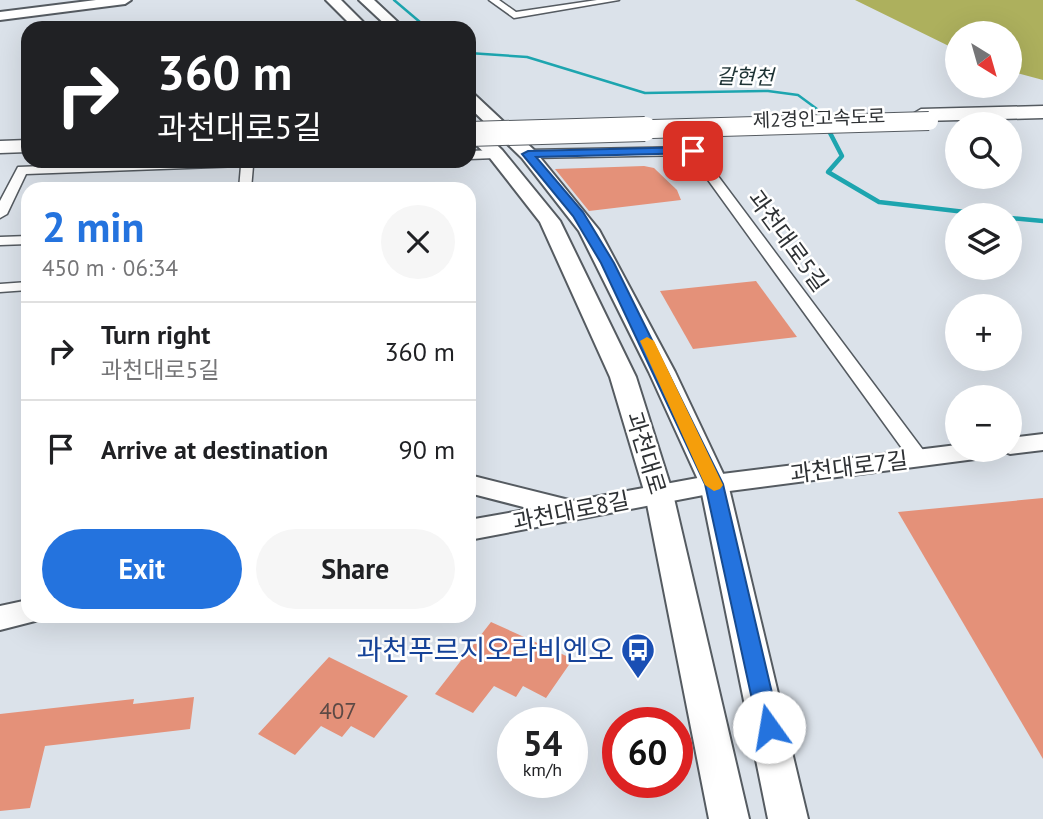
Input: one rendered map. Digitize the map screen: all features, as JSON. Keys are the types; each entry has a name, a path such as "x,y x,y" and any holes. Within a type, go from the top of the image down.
{"highway":[{"name":"제2경인고속도로","path":"476,130 925,118 1043,112"},
{"name":"제2경인고속도로","path":"925,118 1043,120"},
{"path":"0,140 21,140"},
{"path":"0,147 21,146"}],"main road":[{"path":"333,0 355,21"},
{"path":"366,0 389,21"},
{"name":"과천대로","path":"476,105 528,154 579,215 608,263 714,484 788,819"},
{"name":"과천대로","path":"483,155 550,221 623,377 659,494 729,819"}],"street":[{"path":"0,16 125,0"},
{"path":"493,0 514,15 615,0"},
{"name":"과천대로5길","path":"528,154 693,151 919,458"},
{"path":"0,214 22,170 78,168"},
{"path":"0,241 21,240"},
{"path":"0,288 21,286"},
{"path":"1022,445 1043,442"},
{"name":"과천대로7길","path":"714,484 945,455"},
{"name":"과천대로8길","path":"476,529 714,484"},
{"path":"476,486 573,510"},
{"path":"0,618 21,614"}],"green space":[{"path":"855,0 1043,0 1043,80 1022,74 1022,21 945,21 945,44"}],"building":[{"path":"644,166 654,168 677,190 681,200 589,211 555,169"},
{"path":"756,281 797,337 693,349 660,291"},
{"path":"1043,498 1043,759 898,512"},
{"path":"491,622 573,659 546,698 523,686 516,697 494,686 473,713 435,694"},
{"path":"329,657 408,696 374,738 351,726 342,737 321,726 295,755 258,734"},
{"path":"194,697 190,729 45,746 30,808 0,811 0,714 134,699 133,704"}],"waterway":[{"name":"갈현천","path":"394,0 419,21"},
{"name":"갈현천","path":"476,53 527,57 645,93 768,91 798,95 817,109 823,120"},
{"name":"갈현천","path":"828,129 842,156 828,172 879,202 945,210"},
{"name":"갈현천","path":"1022,219 1043,221"}],"slow traffic":[{"path":"647,341 714,485"}],"place":[{"name":"과천푸르지오라비엔오","path":"638,680"}],"route":[{"path":"693,151 528,154 579,215 608,263 714,484 769,727"}]}
